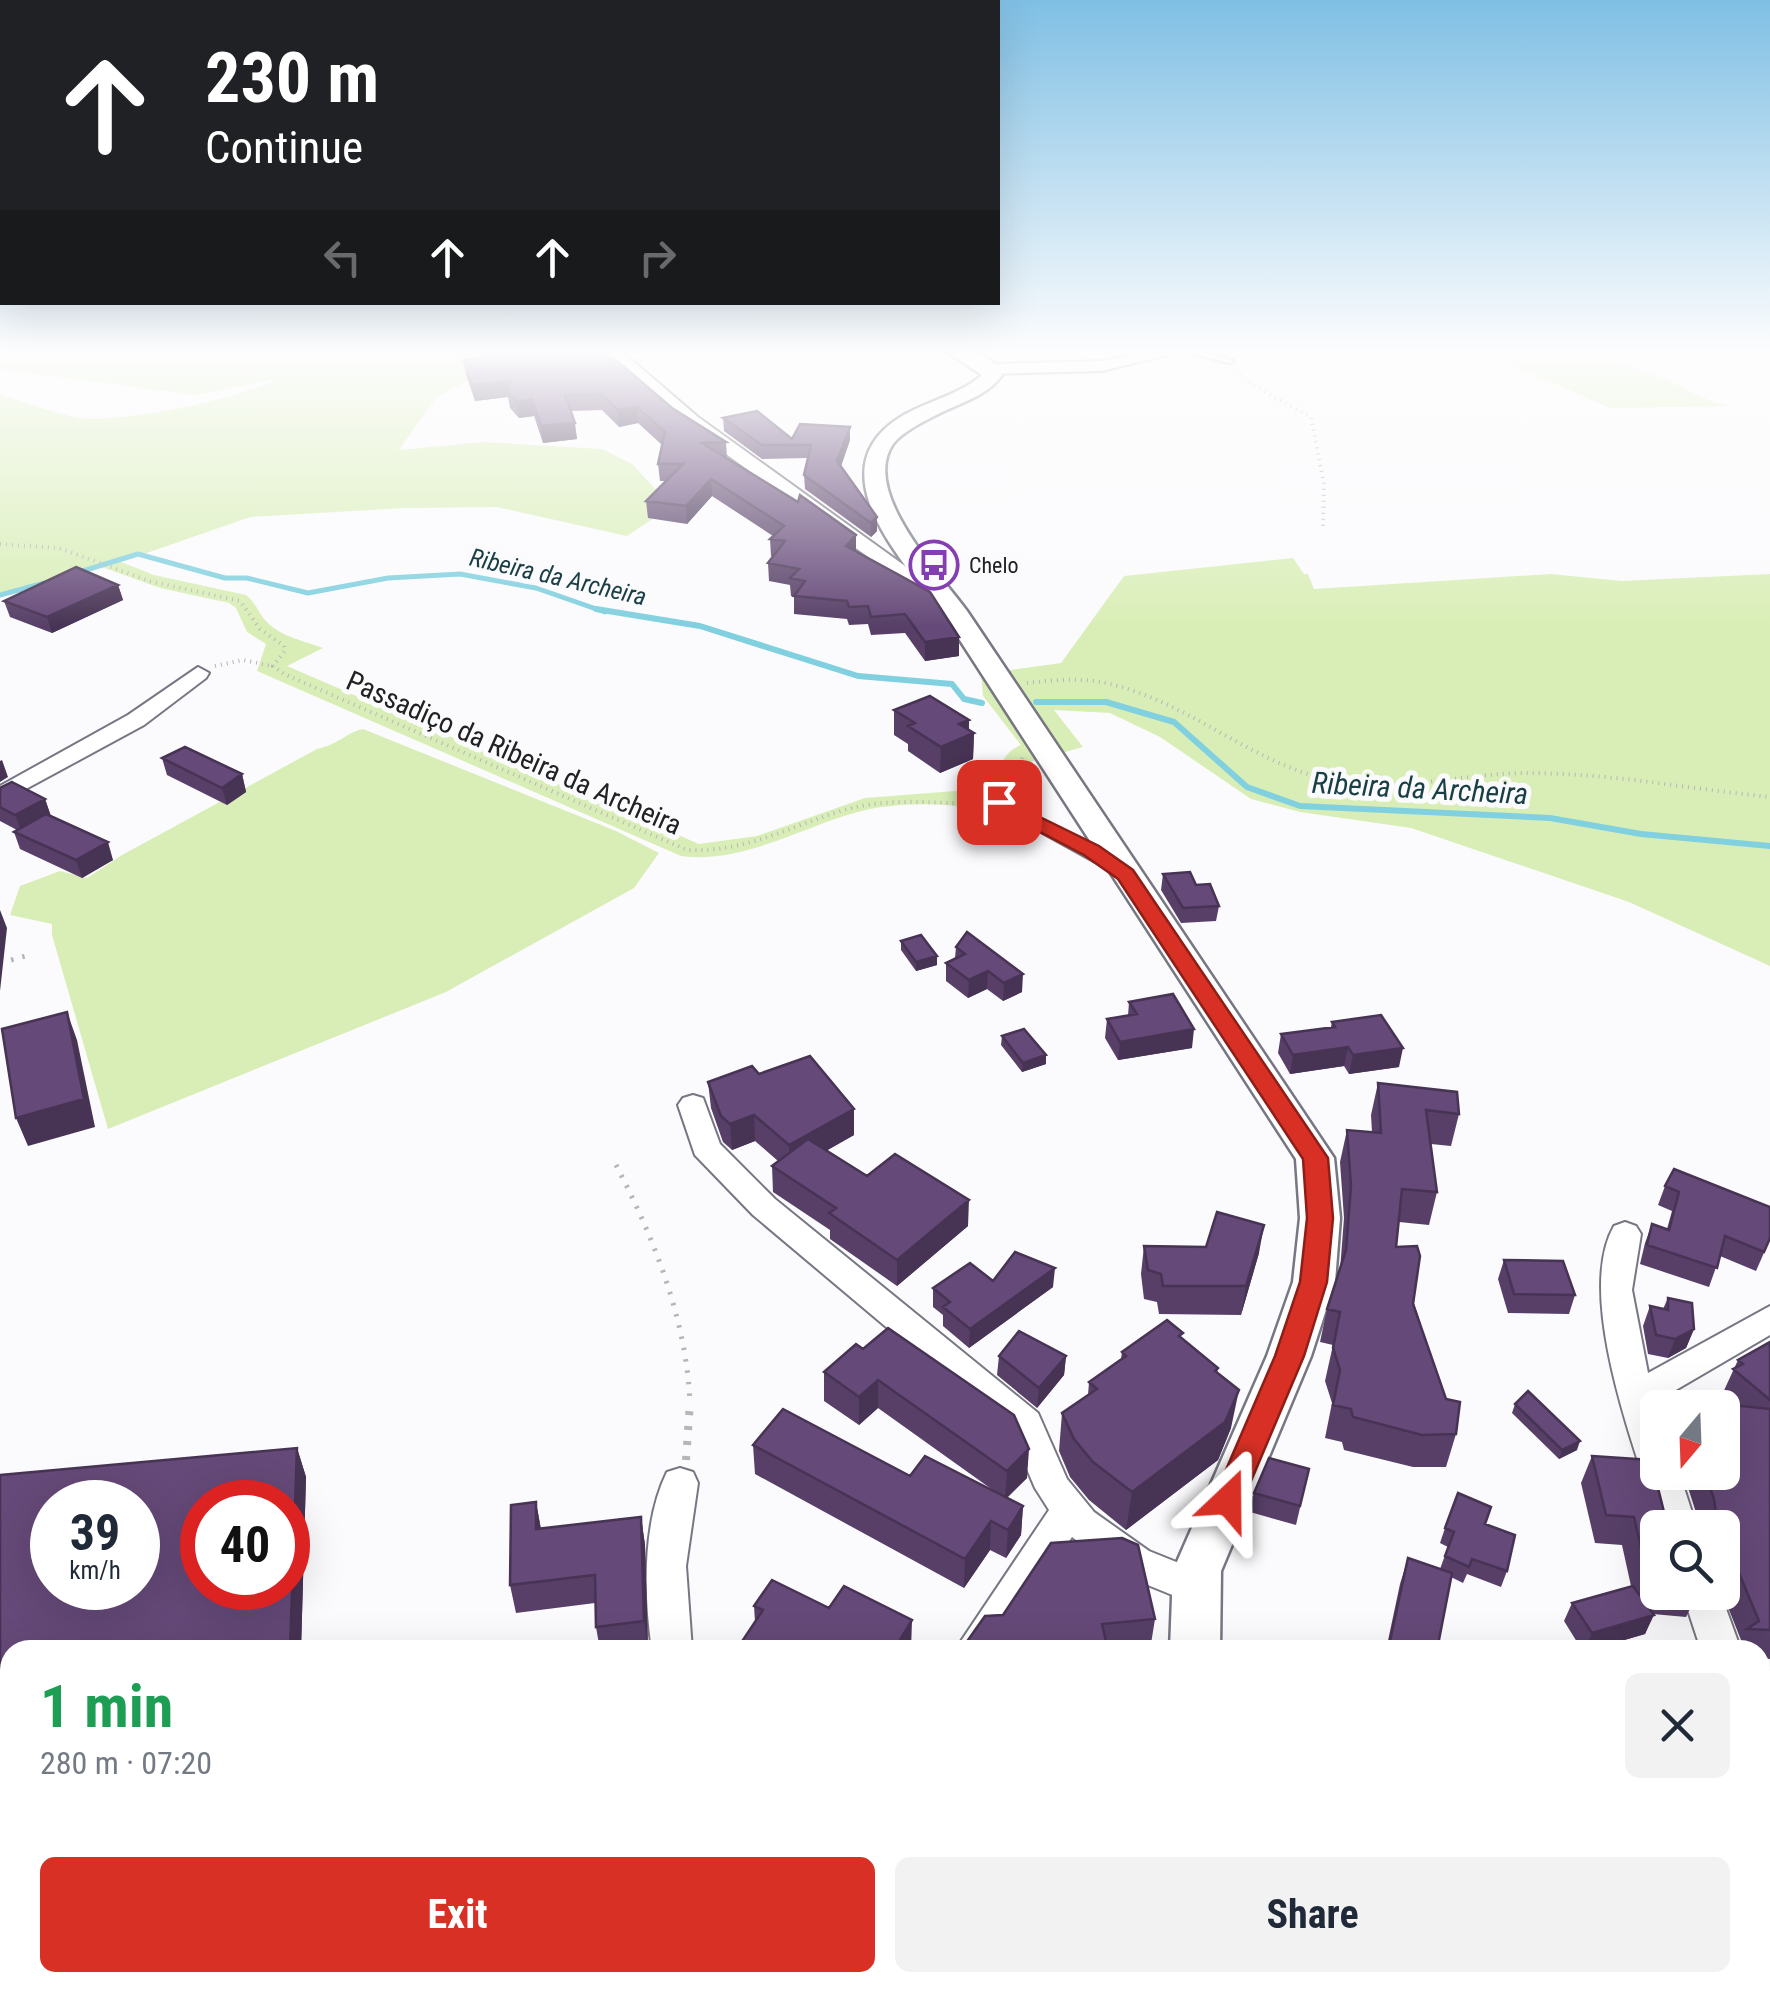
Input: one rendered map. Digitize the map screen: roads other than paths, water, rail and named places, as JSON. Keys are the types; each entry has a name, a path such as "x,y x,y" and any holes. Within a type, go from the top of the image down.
{"street":[{"path":"721,442 954,611"},
{"path":"885,442 878,448 874,486 900,538 954,611 1316,1158 1320,1218 1314,1282 1290,1356 1197,1571 1195,1640"},
{"path":"864,546 900,538"},
{"path":"0,796 136,720 198,673"},
{"path":"692,1104 706,1148 764,1207 1025,1424 1053,1488 1080,1523 1136,1563 1197,1588"},
{"path":"1625,1234 1615,1261 1618,1310 1640,1401"},
{"path":"1638,1394 1770,1318"},
{"path":"672,1640 671,1519 680,1483"},
{"path":"982,1640 1070,1510"},
{"path":"1707,1610 1718,1640"}],"lane":[{"path":"999,802 1091,851 1126,875"}],"waterway":[{"name":"Ribeira da Archeira","path":"76,573 138,554 225,578 247,578 308,593 388,578 460,574 536,588 597,609"},
{"name":"Ribeira da Archeira","path":"0,595 44,583"},
{"name":"Ribeira da Archeira","path":"597,609 700,626 858,676 952,684 964,699 982,703"},
{"name":"Ribeira da Archeira","path":"597,609 605,612"},
{"name":"Ribeira da Archeira","path":"1036,702 1106,702 1174,722 1247,787 1300,806 1550,818 1641,834 1770,846"}],"place":[{"name":"Chelo","path":"934,565"}]}
